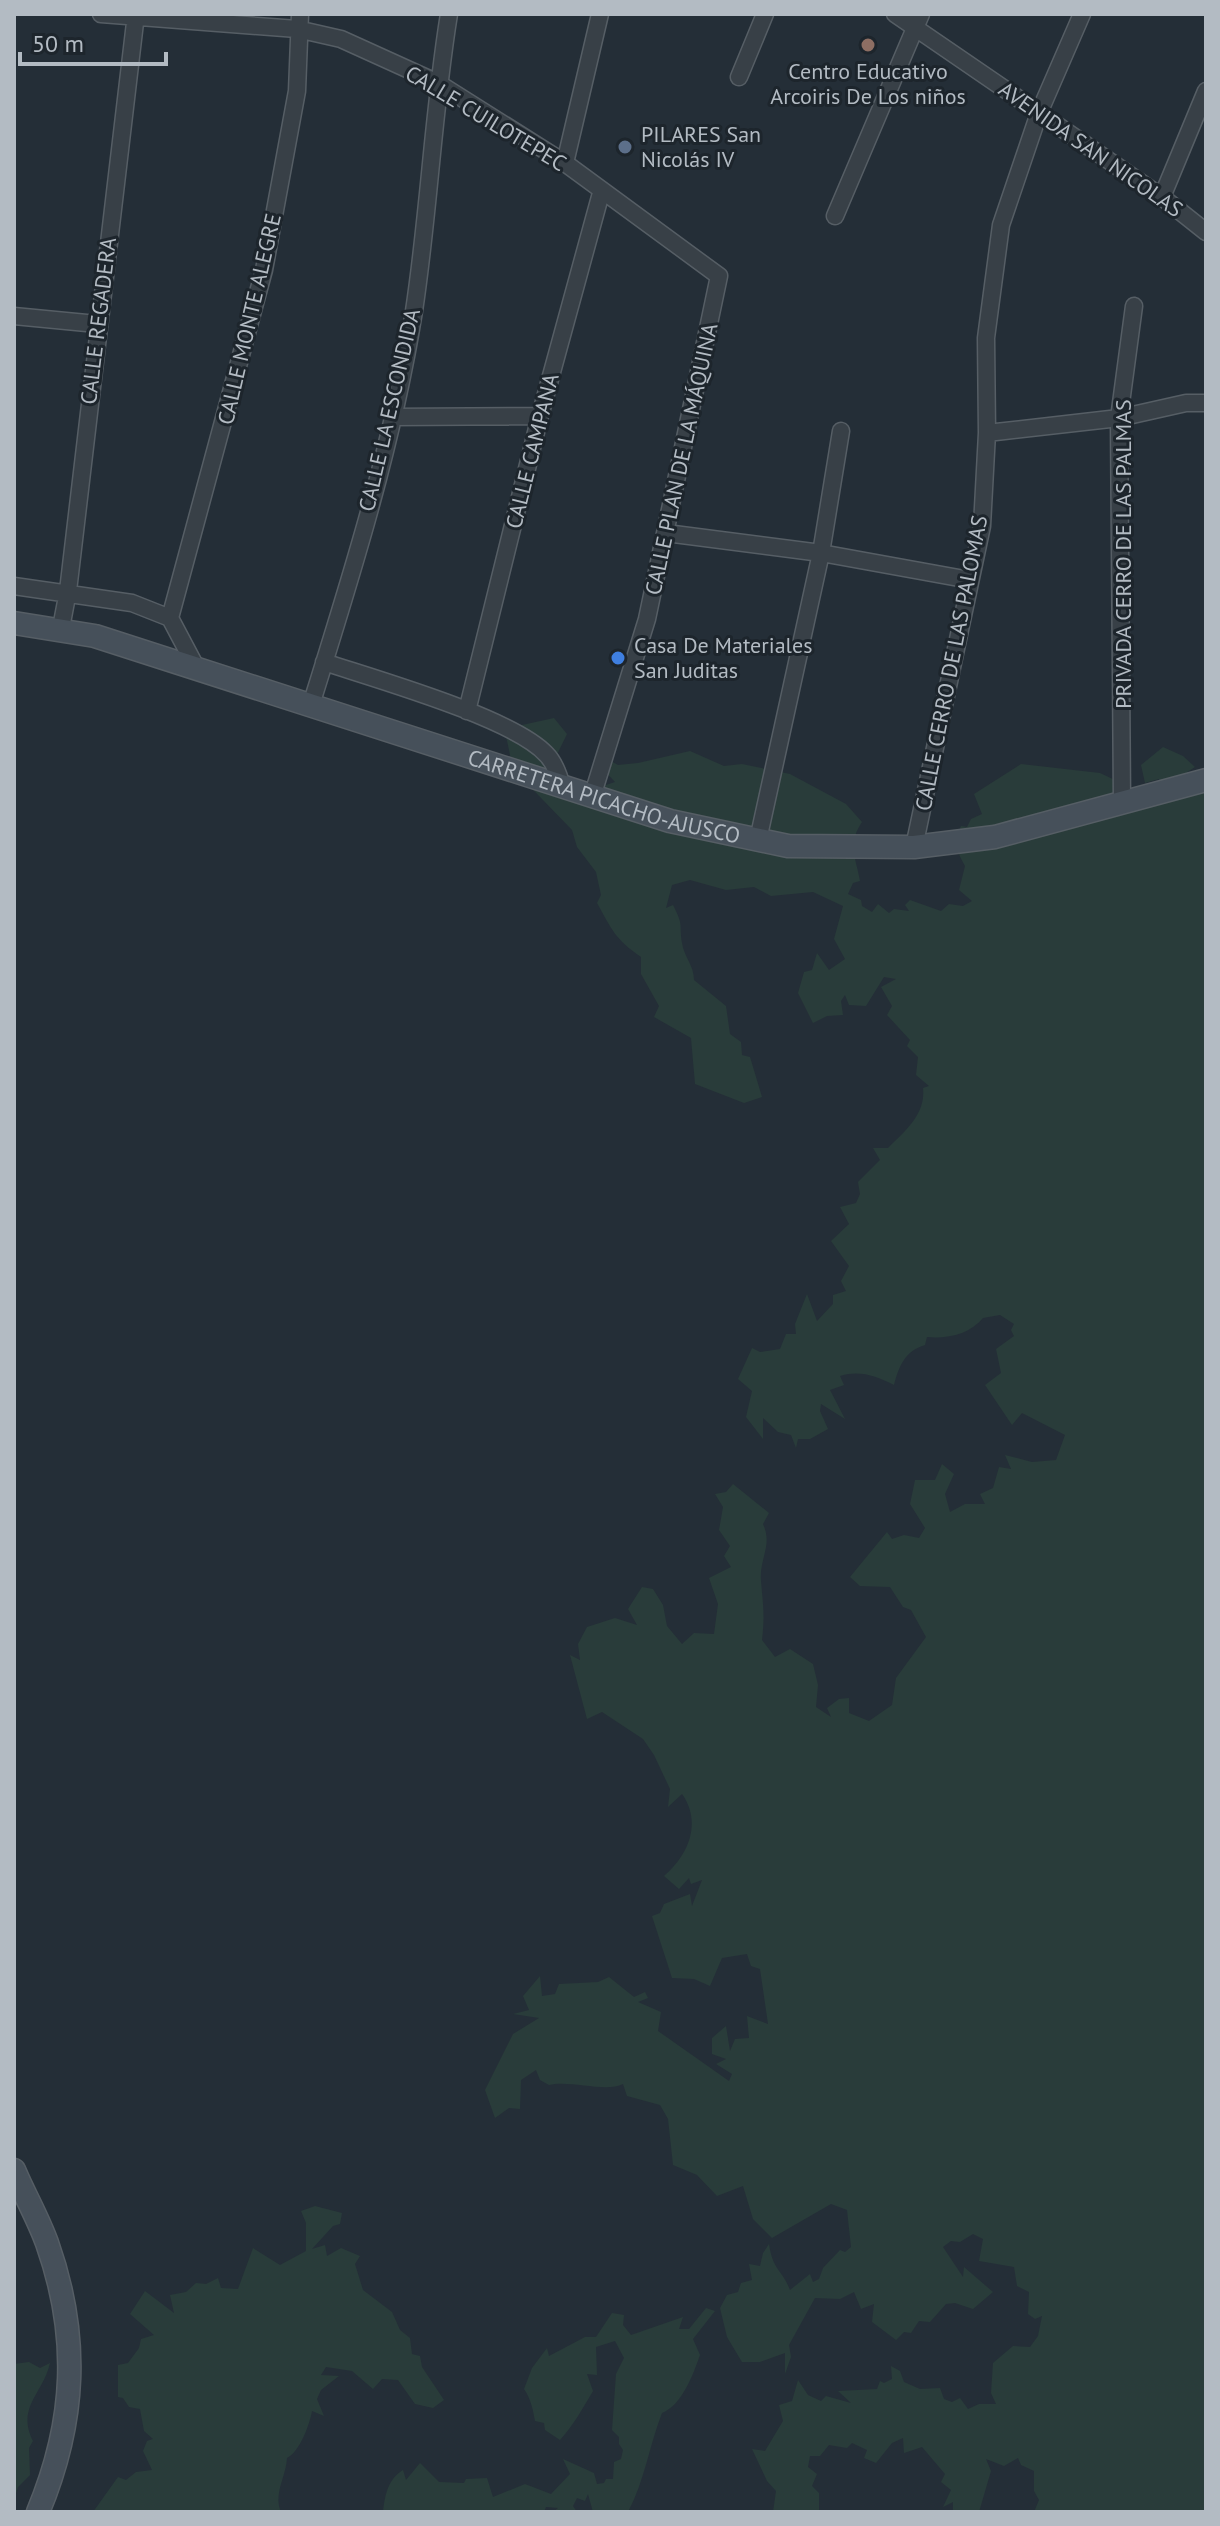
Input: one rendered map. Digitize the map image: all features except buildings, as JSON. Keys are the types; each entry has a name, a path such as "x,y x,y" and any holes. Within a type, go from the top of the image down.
{"main road":[{"name":"CARRETERA PICACHO-AJUSCO","path":"14,623 61,628 197,669 670,821 788,846 914,847 995,837 1206,780"},
{"path":"14,2170 47,2241 65,2304 70,2368 68,2418 52,2479 38,2512"}],"street":[{"name":"CALLE CUILOTEPEC","path":"101,14 299,21 438,83 565,163 601,193 706,263"},
{"name":"CALLE LA ESCONDIDA","path":"311,705 392,417 414,310 438,83 449,14"},
{"path":"565,163 600,14"},
{"path":"739,77 765,14"},
{"name":"AVENIDA SAN NICOLAS","path":"895,14 918,20 1039,113 1162,197 1206,232"},
{"name":"CALLE CERRO DE LAS PALOMAS","path":"914,847 982,526 987,433 986,338 1001,225 1039,113 1082,14"},
{"name":"CALLE REGADERA","path":"61,628 68,591 135,16"},
{"path":"835,216 918,20"},
{"name":"CALLE MONTE ALEGRE","path":"170,618 264,270 297,91 299,21"},
{"path":"1162,197 1206,91"},
{"name":"CALLE CAMPANA","path":"467,711 540,416 601,193"},
{"name":"CALLE PLAN DE LA MÁQUINA","path":"592,797 647,619 666,533 719,276 706,263"},
{"name":"PRIVADA CERRO DE LAS PALMAS","path":"1122,802 1119,418 1134,306"},
{"path":"14,316 97,324"},
{"path":"987,433 1119,418 1186,403 1206,403"},
{"path":"392,417 540,416"},
{"path":"758,840 821,553 841,431"},
{"path":"666,533 821,553 970,580"},
{"path":"14,586 68,591 132,603 170,618 197,669"},
{"path":"324,662 467,711 528,740 546,754 562,787"}],"green space":[{"path":"554,718 567,734 550,769 591,790 615,782 602,768 607,759 618,765 690,751 724,766 742,764 790,774 846,804 862,822 854,844 860,881 853,883 848,894 861,900 862,906 872,912 878,904 889,913 894,909 909,911 905,905 910,900 941,911 949,904 963,906 972,901 959,890 965,866 959,855 957,837 961,826 967,827 971,819 982,814 974,794 1021,764 1100,773 1117,781 1131,798 1163,790 1159,779 1145,783 1141,765 1163,747 1183,756 1195,767 1178,778 1206,794 1206,2512 1034,2512 1039,2500 1034,2491 1034,2471 1021,2465 1018,2458 1004,2466 986,2459 991,2471 979,2512 953,2512 953,2502 943,2507 951,2490 941,2482 945,2474 922,2447 904,2453 903,2438 892,2443 876,2463 864,2458 867,2450 852,2443 847,2448 829,2445 820,2456 810,2456 808,2467 817,2474 812,2486 819,2493 819,2512 773,2512 776,2491 767,2481 752,2449 765,2451 783,2421 779,2405 792,2401 798,2380 808,2395 821,2401 826,2396 851,2403 838,2391 877,2389 880,2381 884,2383 892,2379 891,2366 900,2371 904,2382 920,2389 940,2388 944,2399 952,2402 960,2398 968,2409 979,2404 996,2404 991,2393 993,2363 1013,2346 1030,2347 1038,2336 1042,2316 1035,2319 1028,2314 1029,2292 1017,2286 1014,2267 979,2261 983,2239 973,2234 960,2242 951,2241 943,2247 963,2277 964,2267 993,2292 973,2309 955,2303 946,2304 930,2322 919,2321 911,2333 904,2332 896,2340 872,2322 874,2304 861,2309 854,2292 840,2299 815,2298 789,2345 791,2357 785,2374 785,2353 760,2362 742,2362 727,2337 720,2308 727,2295 738,2292 741,2283 752,2280 749,2264 760,2266 769,2244 775,2265 790,2290 810,2274 813,2282 819,2279 823,2268 840,2250 845,2252 851,2247 847,2210 831,2204 772,2238 753,2219 743,2186 717,2196 697,2175 673,2165 668,2119 660,2105 627,2096 623,2084 607,2087 549,2085 540,2080 536,2070 521,2080 520,2109 509,2108 495,2118 485,2090 513,2034 539,2018 513,2014 529,2010 523,1996 540,1976 542,1996 555,1994 559,1984 598,1982 609,1977 634,1997 645,1992 648,1998 638,2002 661,2012 658,2031 729,2081 732,2074 716,2064 726,2059 712,2054 712,2038 726,2026 730,2051 735,2039 749,2038 747,2016 768,2024 760,1969 751,1966 747,1954 722,1958 710,1986 694,1979 672,1978 652,1916 660,1913 664,1904 690,1894 692,1906 702,1880 691,1884 689,1878 679,1889 664,1876 686,1848 692,1827 691,1816 682,1794 668,1807 670,1789 643,1739 602,1712 587,1719 570,1655 580,1660 578,1644 587,1627 615,1618 637,1625 628,1609 642,1587 653,1589 663,1605 667,1626 682,1644 694,1633 714,1634 718,1604 709,1578 731,1567 724,1556 730,1546 719,1530 723,1507 715,1494 726,1492 733,1484 769,1513 763,1524 767,1539 761,1573 762,1640 775,1657 790,1649 813,1664 818,1685 816,1707 831,1717 827,1708 839,1699 849,1698 849,1713 869,1721 892,1705 896,1678 926,1637 911,1610 903,1607 890,1587 860,1586 850,1577 887,1532 892,1539 904,1535 919,1538 925,1528 910,1504 915,1480 935,1480 942,1464 954,1474 945,1494 950,1512 965,1504 985,1504 980,1494 993,1488 999,1467 1011,1469 1005,1455 1032,1462 1056,1460 1065,1435 1022,1413 1012,1425 985,1385 1001,1373 996,1349 1014,1336 1011,1330 1014,1324 1000,1315 983,1318 972,1328 958,1334 927,1337 925,1345 912,1351 904,1360 894,1385 868,1375 840,1376 844,1385 830,1390 845,1419 821,1404 820,1411 828,1429 810,1439 798,1439 796,1448 791,1435 778,1432 763,1418 763,1439 746,1417 752,1391 738,1379 752,1348 760,1352 780,1349 786,1334 796,1334 795,1324 807,1294 817,1321 833,1304 833,1295 846,1291 841,1281 849,1266 831,1241 849,1224 840,1207 856,1203 860,1194 858,1182 880,1160 873,1148 888,1148 907,1128 918,1114 923,1088 929,1086 916,1075 918,1057 907,1046 910,1040 887,1015 892,1006 881,987 896,979 884,977 866,1006 849,1005 845,995 841,1001 843,1015 827,1016 813,1023 798,993 804,972 812,970 817,953 829,970 845,959 834,939 843,906 813,892 771,896 754,887 726,890 690,880 672,885 666,908 673,905 679,917 683,948 694,980 726,1006 730,1034 741,1042 742,1055 750,1057 762,1097 744,1103 695,1084 691,1038 654,1017 659,1006 641,974 641,957 615,933 597,903 601,895 596,872 577,847 572,830 513,769 506,736 522,725"},
{"path":"315,2206 342,2213 340,2224 333,2226 312,2249 325,2245 327,2256 341,2248 360,2256 355,2264 363,2290 392,2312 400,2330 410,2338 412,2354 420,2356 422,2367 444,2400 433,2408 415,2404 398,2380 382,2379 373,2389 352,2371 326,2367 321,2375 339,2376 321,2390 317,2399 324,2416 312,2411 300,2444 287,2458 279,2492 281,2512 93,2512 118,2477 126,2480 136,2472 152,2470 143,2451 147,2441 153,2439 144,2431 140,2409 129,2407 123,2398 118,2397 118,2365 128,2363 139,2348 141,2339 154,2335 130,2314 145,2291 174,2313 170,2295 186,2292 196,2283 206,2284 218,2278 221,2288 238,2289 253,2248 280,2265 306,2251 306,2223 301,2211"},
{"path":"706,2308 715,2311 693,2339 700,2355 697,2363 681,2396 662,2413 639,2488 628,2512 593,2512 588,2494 585,2501 577,2498 573,2506 577,2512 553,2512 558,2508 546,2507 544,2512 383,2512 386,2494 394,2478 403,2470 406,2480 420,2463 439,2482 464,2483 466,2479 487,2478 493,2497 525,2484 551,2494 570,2474 563,2459 594,2473 597,2484 613,2479 614,2462 621,2459 623,2450 619,2437 612,2430 616,2374 624,2358 615,2341 596,2347 597,2375 587,2374 593,2391 560,2440 545,2430 544,2423 535,2421 524,2389 532,2368 547,2348 549,2356 585,2337 596,2337 612,2313 624,2315 623,2325 631,2335 683,2317 679,2329 689,2329"},
{"path":"29,2362 40,2368 50,2363 29,2410 29,2429 33,2441 29,2448 30,2475 18,2487 14,2500 14,2364"}],"place":[{"name":"Centro Educativo Arcoiris De Los niños","path":"868,45"},
{"name":"PILARES San Nicolás IV","path":"625,147"},
{"name":"Casa De Materiales San Juditas","path":"618,658"}]}
